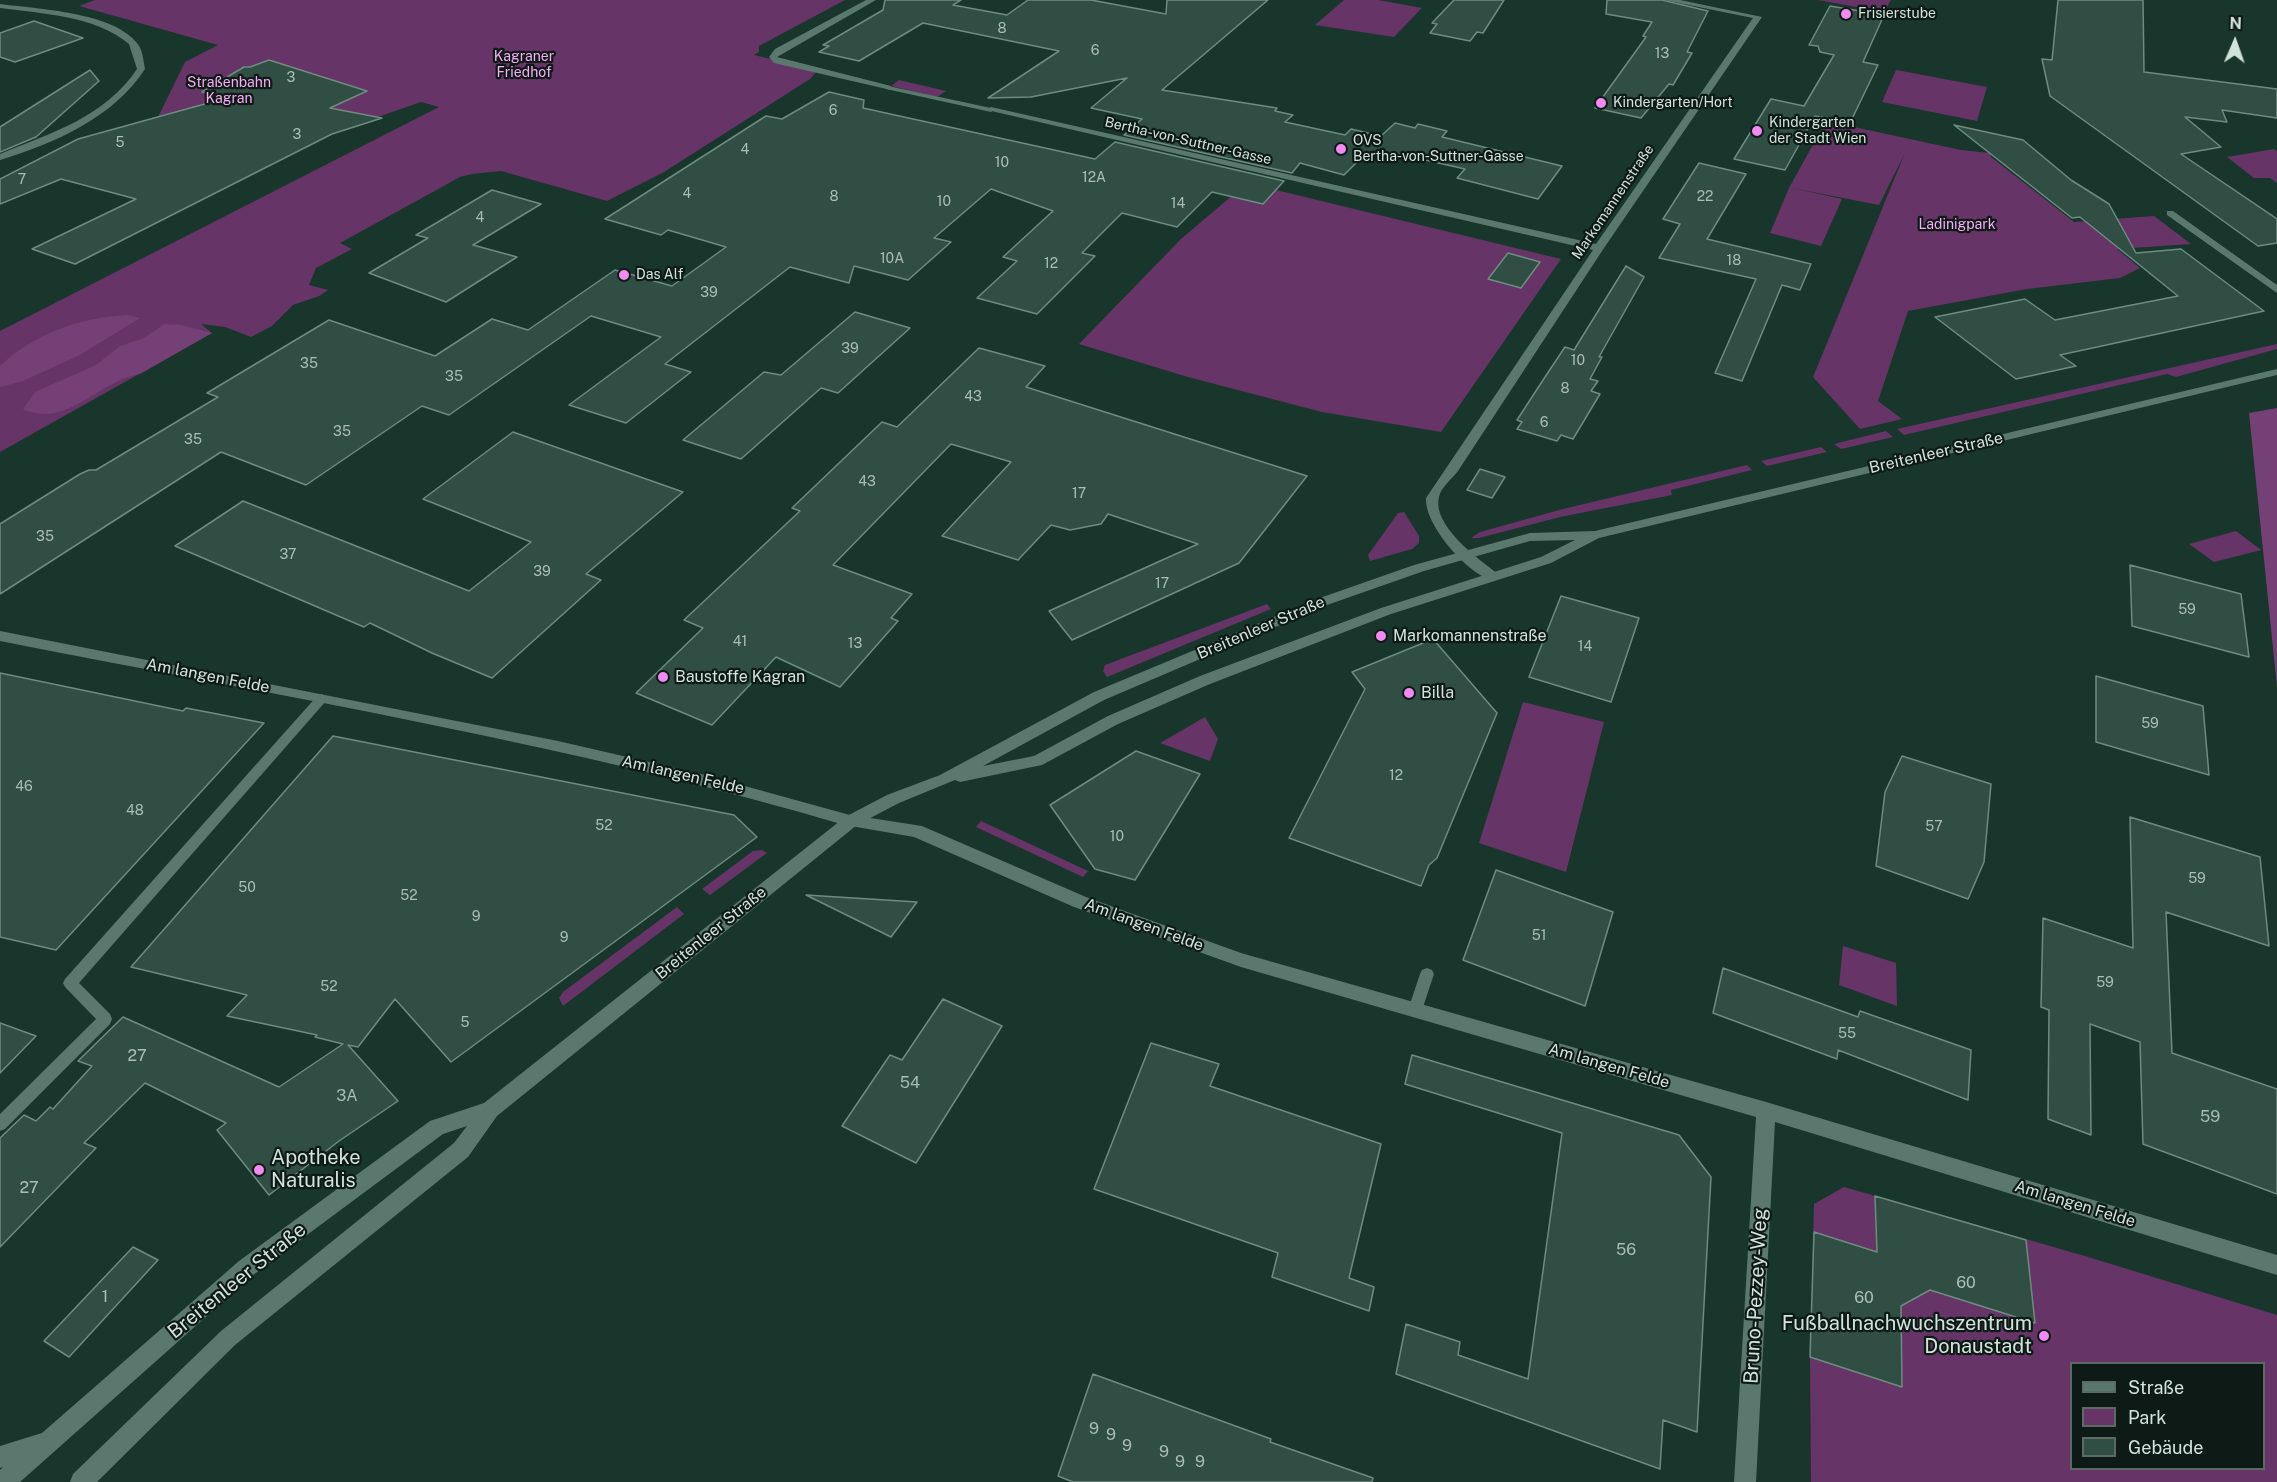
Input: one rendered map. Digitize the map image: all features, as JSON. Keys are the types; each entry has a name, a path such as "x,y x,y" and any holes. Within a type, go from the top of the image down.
{"street":[{"name":"Bertha-von-Suttner-Gasse","path":"872,0 778,51 773,57 777,62 888,88"},
{"name":"Markomannenstraße","path":"1492,576 1465,555 1433,515 1431,500 1434,492 1454,468 1599,248 1758,17 1668,0"},
{"path":"0,6 108,27 124,36 138,51 141,69 129,88 89,118 0,157"},
{"name":"Bertha-von-Suttner-Gasse","path":"991,111 1599,248"},
{"path":"2170,213 2277,290"},
{"name":"Breitenleer Straße","path":"81,1482 228,1338 461,1150 490,1110 851,821 893,799 945,779 1099,696 1322,602 1465,555 1530,537 1595,535 2277,372"},
{"name":"Breitenleer Straße","path":"945,779 1037,760 1113,720 1205,680 1346,626 1546,560 1595,535"},
{"name":"Am langen Felde","path":"0,636 322,698 695,778 766,795 851,821 916,831 1080,902 1212,950 1767,1111 2277,1265"},
{"name":"Breitenleer Straße","path":"3,1482 246,1268 437,1127 490,1110"},
{"name":"Bruno-Pezzey-Weg","path":"1745,1482 1767,1111"},
{"path":"0,1457 48,1442"}],"lane":[{"name":"Bertha-von-Suttner-Gasse","path":"888,88 991,111"},
{"path":"0,1124 105,1019 70,983 322,698"},
{"path":"1415,1010 1427,974"}],"green space":[{"path":"95,0 845,0 759,46 759,52 754,55 818,70 810,79 664,172 607,201 501,171 460,177 340,243 352,249 316,268 309,285 328,290 319,296 293,305 272,326 251,337 225,327 201,324 212,333 0,452 0,331 439,107 421,102 300,144 203,128 158,117 185,62 218,45 79,6"},
{"path":"1344,0 1378,0 1422,8 1394,37 1315,25"},
{"path":"1818,0 1891,0 1884,12"},
{"path":"1896,70 1987,87 1977,121 1882,102"},
{"path":"899,80 946,91 937,97 891,86"},
{"name":"Ladinigpark","path":"1826,121 1961,150 1990,153 1991,157 2074,222 2154,216 2191,244 2117,249 2140,268 2120,278 2027,289 1908,311 1878,401 1902,419 1860,429 1813,377 1905,153 1879,205 1792,188 1842,199 1821,246 1770,233 1789,188"},
{"path":"2274,149 2277,151 2277,183 2270,178 2254,178 2227,157"},
{"path":"1247,183 1561,259 1441,432 1322,412 1188,377 1079,344 1181,239"},
{"path":"2277,344 2277,349 2176,377 2167,374 1904,435 1897,429"},
{"path":"1886,431 1893,437 1841,449 1834,444"},
{"path":"1821,447 1827,452 1767,466 1761,461"},
{"path":"1747,465 1752,470 1671,490 1672,495 1560,517 1479,538 1471,538 1480,532 1563,509"},
{"path":"1404,512 1419,536 1419,543 1412,549 1370,561 1368,555 1398,513"},
{"path":"2236,531 2261,550 2214,562 2189,544"},
{"path":"1267,604 1271,609 1107,677 1103,671 1105,665"},
{"path":"1523,702 1604,722 1566,872 1479,843"},
{"path":"1205,717 1218,739 1210,761 1160,743"},
{"path":"981,821 1088,871 1083,877 976,827"},
{"path":"762,850 767,853 710,895 702,889 753,851"},
{"path":"677,907 684,914 563,1006 559,998 563,992"},
{"path":"1843,946 1896,963 1897,1006 1839,985"},
{"name":"Fußballnachwuchszentrum Donaustadt","path":"1844,1187 2085,1256 2277,1315 2277,1482 1811,1482 1810,1357 1814,1204"}],"shaded area":[{"path":"128,315 140,318 80,355 23,381 0,387 0,366 43,336 93,319"},
{"path":"165,324 181,325 212,333 140,374 111,385 69,408 54,413 39,414 23,409 35,392 96,365 120,346 142,339"},
{"path":"2277,408 2277,687 2249,413"}],"building":[{"path":"885,0 961,0 953,5 1007,15 1028,0 1091,0 1166,14 1167,0 1268,0 1162,90 1277,108 1275,111 1293,115 1285,122 1345,135 1351,129 1381,136 1395,123 1415,128 1418,124 1447,131 1442,137 1562,166 1538,199 1457,178 1465,169 1399,154 1394,159 1367,152 1344,175 1300,163 1292,173 1124,135 1142,119 1091,108 1127,78 1031,97 988,98 1059,51 923,23 859,61 819,52 829,46 823,45 883,10"},
{"path":"1454,0 1504,0 1483,33 1477,32 1470,41 1430,33 1437,24 1432,23"},
{"path":"1607,0 1662,0 1708,11 1687,52 1692,53 1673,85 1669,84 1641,118 1595,108 1646,37 1643,36 1652,22 1606,14"},
{"path":"2058,0 2143,0 2144,72 2277,89 2277,118 2222,110 2227,122 2185,117 2221,147 2181,154 2277,219 2277,243 2258,246 2050,96 2042,59 2052,60"},
{"path":"1830,6 1884,15 1863,62 1878,65 1850,123 1815,116 1785,170 1734,159 1771,99 1804,106 1834,55 1820,52 1818,46 1809,45"},
{"path":"34,21 83,38 15,62 0,57 0,33"},
{"path":"269,60 367,91 330,108 382,118 332,134 75,264 32,249 136,199 61,179 0,204 0,179 78,139 230,97 202,92 244,67"},
{"path":"90,70 99,81 36,137 0,152 0,127"},
{"path":"829,92 864,100 863,108 1095,159 1115,142 1284,181 1263,204 1212,192 1177,227 1122,213 1082,253 1095,256 1037,314 977,298 1017,261 1003,257 1053,211 991,189 934,238 951,242 908,280 854,266 849,283 790,267 665,364 691,372 626,423 569,405 661,337 591,316 449,415 422,406 306,485 221,452 0,594 0,524 80,474 96,470 218,397 207,393 329,320 435,356 492,319 528,330 615,270 672,286 726,247 668,230 661,235 605,219 766,116 782,119"},
{"path":"1954,125 2023,140 2071,180 2109,204 2136,253 2181,249 2264,311 2060,355 2076,366 2016,379 1935,317 2025,299 2055,320 2178,296 2080,217 2072,218"},
{"path":"1699,163 1746,174 1707,239 1811,264 1800,290 1782,285 1742,381 1715,373 1756,279 1659,258 1680,224 1663,219"},
{"path":"492,190 541,204 473,245 517,257 446,302 369,273 428,238 416,235"},
{"path":"1508,253 1540,262 1521,288 1488,279"},
{"path":"1626,266 1644,277 1599,357 1602,357 1590,379 1598,381 1591,391 1600,394 1573,439 1561,435 1557,441 1517,429 1522,422 1517,420 1565,347 1574,350"},
{"path":"855,312 910,328 838,393 821,388 741,459 683,440 764,372 781,375"},
{"path":"979,348 1045,366 1026,387 1307,476 1239,563 1072,640 1049,611 1198,544 1108,514 1101,524 1070,530 1051,525 1018,560 942,536 1011,462 951,444 833,565 912,594 891,618 898,621 840,687 776,657 712,725 636,693 703,628 684,620 800,511 792,508 882,422 897,427"},
{"path":"513,432 683,492 586,574 601,580 492,678 432,653 370,623 364,627 175,546 243,501 469,591 531,542 423,499"},
{"path":"1480,469 1505,477 1492,498 1467,490"},
{"path":"2130,565 2241,594 2249,657 2132,626"},
{"path":"1561,596 1639,618 1611,702 1529,677"},
{"path":"1433,639 1497,713 1437,858 1429,865 1421,886 1289,838 1365,689 1352,672"},
{"path":"0,673 183,711 186,708 264,723 56,950 0,937"},
{"path":"2096,676 2203,706 2209,775 2096,742"},
{"path":"333,736 734,815 757,837 451,1062 395,999 358,1047 348,1045 398,1101 339,1141 269,1195 217,1130 226,1123 145,1083 84,1143 96,1148 0,1247 0,1138 24,1115 36,1121 50,1107 53,1109 92,1066 78,1061 123,1017 279,1087 343,1044 315,1037 317,1035 227,1016 247,995 131,967"},
{"path":"1136,751 1200,774 1135,880 1095,869 1050,805"},
{"path":"1902,756 1991,784 1984,862 1968,899 1876,866 1885,792"},
{"path":"2130,817 2260,857 2269,946 2166,912 2172,1053 2277,1089 2277,1194 2143,1144 2140,1042 2090,1024 2091,1135 2048,1119 2049,1010 2041,1007 2043,918 2133,948"},
{"path":"1496,870 1613,912 1585,1006 1463,960"},
{"path":"806,895 917,902 891,937"},
{"path":"1723,968 1858,1017 1860,1011 1971,1050 1968,1100 1838,1050 1837,1059 1713,1013"},
{"path":"943,999 1002,1026 916,1163 842,1126 890,1055 902,1060"},
{"path":"0,1023 36,1036 0,1073"},
{"path":"1151,1043 1219,1064 1210,1086 1381,1144 1349,1278 1374,1287 1369,1311 1272,1277 1278,1253 1094,1189"},
{"path":"1412,1055 1679,1135 1711,1177 1697,1432 1663,1420 1660,1469 1396,1374 1406,1324 1460,1342 1458,1355 1528,1379 1562,1133 1405,1084"},
{"path":"1875,1196 2026,1240 2035,1323 1930,1290 1901,1306 1902,1387 1810,1357 1814,1232 1877,1252"},
{"path":"133,1247 158,1260 69,1357 44,1341"},
{"path":"1093,1374 1271,1439 1270,1442 1373,1478 1372,1482 1073,1482 1058,1476"}],"place":[{"name":"Frisierstube","path":"1846,14"},
{"name":"Kindergarten/Hort","path":"1601,103"},
{"name":"Kindergarten der Stadt Wien","path":"1757,131"},
{"name":"OVS Bertha-von-Suttner-Gasse","path":"1341,149"},
{"name":"Das Alf","path":"624,275"},
{"name":"Markomannenstraße","path":"1381,636"},
{"name":"Baustoffe Kagran","path":"663,677"},
{"name":"Billa","path":"1409,693"},
{"name":"Apotheke Naturalis","path":"259,1170"},
{"name":"Fußballnachwuchszentrum Donaustadt","path":"2044,1336"}],"park label":[{"name":"Kagraner Friedhof","path":"524,66"},
{"name":"Straßenbahn Kagran","path":"229,92"}]}
